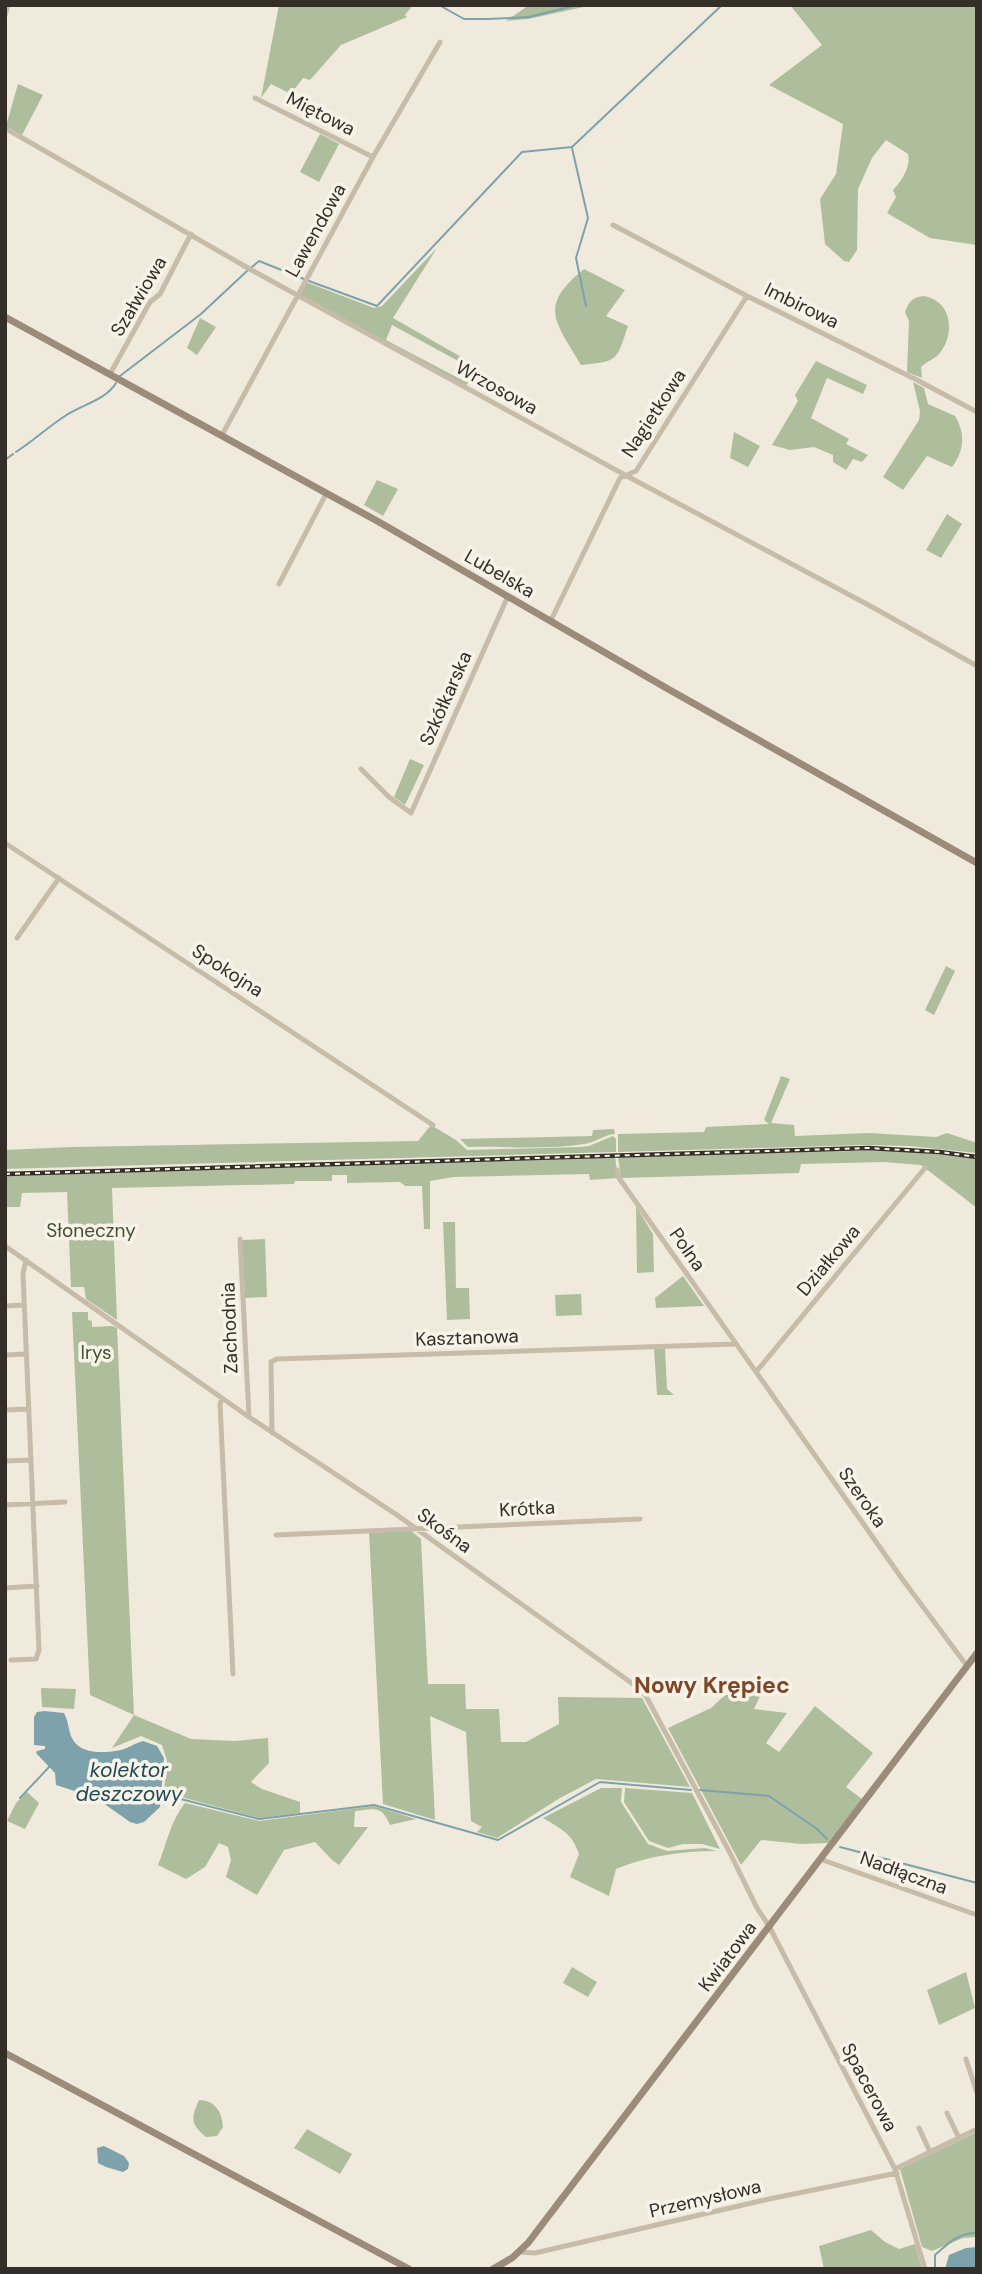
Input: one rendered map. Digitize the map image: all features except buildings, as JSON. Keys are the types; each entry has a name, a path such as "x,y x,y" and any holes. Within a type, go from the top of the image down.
{"street":[{"path":"5,15 8,5"},
{"name":"Lawendowa","path":"222,435 373,157 440,42"},
{"name":"Miętowa","path":"255,98 373,157"},
{"name":"Wrzosowa","path":"5,128 297,295 977,666"},
{"name":"Imbirowa","path":"613,225 977,412"},
{"name":"Szałwiowa","path":"110,374 150,302 160,294 191,234"},
{"name":"Nagietkowa","path":"551,620 620,478 636,471 747,296"},
{"name":"Lubelska","path":"5,317 222,435 977,863"},
{"path":"279,584 326,494"},
{"name":"Szkółkarska","path":"361,769 389,797 411,813 508,596"},
{"name":"Spokojna","path":"5,843 433,1125"},
{"path":"17,938 60,878"},
{"name":"Działkowa","path":"756,1372 925,1168"},
{"name":"Polna","path":"617,1170 619,1178 736,1344"},
{"name":"Zachodnia","path":"240,1239 249,1417"},
{"name":"Skośna","path":"5,1246 272,1433 416,1529 643,1692 769,1926"},
{"path":"11,1660 36,1659 38,1656 24,1305 23,1269 26,1260"},
{"path":"5,1306 24,1305"},
{"name":"Szeroka","path":"736,1344 967,1666"},
{"name":"Kasztanowa","path":"272,1433 271,1362 276,1359 736,1344"},
{"path":"5,1355 26,1354"},
{"path":"222,1398 220,1404 233,1674"},
{"path":"5,1410 29,1409"},
{"path":"5,1461 31,1460"},
{"path":"5,1504 65,1502"},
{"name":"Krótka","path":"416,1529 640,1519"},
{"path":"276,1535 416,1529"},
{"path":"5,1588 37,1586"},
{"name":"Kwiatowa","path":"493,2269 520,2252 977,1653"},
{"name":"Nadłączna","path":"820,1859 977,1915"},
{"name":"Spacerowa","path":"769,1926 896,2171 926,2269"},
{"path":"5,2053 409,2269"},
{"path":"966,2059 977,2093"},
{"path":"947,2113 959,2138"},
{"path":"919,2128 930,2152"},
{"name":"Przemysłowa","path":"520,2252 535,2253 896,2171 977,2129"}],"green space":[{"path":"279,5 413,5 405,15 407,17 341,45 310,80 303,78 291,94 271,84 261,98"},
{"path":"529,5 593,5 506,21"},
{"path":"790,5 977,5 977,245 930,238 887,213 896,197 893,190 905,173 909,159 908,154 886,140 872,158 858,189 857,250 849,262 844,261 825,244 820,199 836,174 843,124 769,85 822,45"},
{"path":"18,84 43,95 22,135 6,126"},
{"path":"320,134 339,144 319,182 300,172"},
{"path":"437,248 393,318 477,366 466,386 299,295 306,282 374,308 382,306","holes":["392,325 471,368 464,381 386,340"]},
{"path":"584,269 625,290 606,316 628,326 614,358 581,365 564,337 555,315 560,294"},
{"path":"923,296 940,304 948,319 949,328 948,337 939,354 921,367 922,378 907,372 909,321 905,312 911,301"},
{"path":"200,318 216,327 197,355 187,348"},
{"path":"816,361 867,385 863,394 827,378 811,418 849,439 846,444 868,455 862,462 853,459 846,470 833,462 833,455 814,447 790,450 772,445 798,401 795,395"},
{"path":"913,382 924,388 928,404 955,416 961,429 962,442 952,467 927,456 903,490 883,477 919,420 920,411"},
{"path":"734,432 760,446 748,467 730,458"},
{"path":"377,480 398,489 383,516 364,505"},
{"path":"947,514 962,524 941,558 926,550"},
{"path":"410,759 424,765 405,805 394,797"},
{"path":"946,966 955,971 934,1015 925,1010"},
{"path":"781,1076 790,1079 771,1123 794,1125 795,1136 869,1133 936,1137 947,1133 977,1143 977,1153 909,1146 864,1145 618,1152 618,1134 704,1132 706,1127 769,1124 764,1120"},
{"path":"431,1125 467,1150 580,1147 613,1136 616,1139 616,1152 5,1169 5,1150 418,1141"},
{"path":"614,1129 615,1134 588,1143 555,1147 468,1147 460,1139 592,1136 593,1130"},
{"path":"889,1150 977,1159 977,1208 921,1165 884,1162 801,1164 799,1173 621,1178 618,1157"},
{"name":"Słoneczny","path":"615,1157 618,1178 590,1180 589,1174 454,1177 430,1181 430,1229 424,1229 422,1186 405,1186 400,1182 347,1183 347,1175 332,1175 332,1181 295,1181 294,1184 112,1188 117,1320 86,1299 84,1287 71,1287 67,1192 22,1193 20,1207 5,1207 5,1176"},
{"path":"636,1206 653,1234 654,1272 637,1273"},
{"path":"443,1222 455,1222 456,1288 469,1288 470,1319 447,1320"},
{"path":"265,1239 267,1297 245,1298 242,1240"},
{"path":"683,1276 704,1306 656,1308 655,1298"},
{"path":"581,1294 582,1315 556,1316 555,1295"},
{"name":"Irys","path":"72,1312 88,1312 92,1327 117,1328 134,1715 90,1695"},
{"path":"654,1348 665,1348 667,1389 674,1395 657,1395"},
{"path":"411,1531 421,1539 428,1684 465,1684 466,1709 499,1709 501,1742 526,1742 559,1724 558,1697 642,1698 690,1787 596,1779 560,1798 497,1838 477,1832 482,1827 471,1821 466,1732 430,1716 435,1820 383,1804 369,1532"},
{"path":"41,1688 76,1689 74,1709 42,1707"},
{"path":"761,1694 754,1709 787,1713 766,1743 779,1752 815,1706 873,1753 846,1787 862,1799 828,1843 801,1844 761,1840 741,1865 668,1728 711,1708 725,1695"},
{"path":"134,1715 191,1739 235,1741 268,1738 269,1763 251,1782 262,1789 300,1802 300,1813 259,1818 164,1792 167,1761 162,1745 141,1736 112,1748"},
{"path":"601,1788 622,1788 621,1802 648,1844 667,1851 705,1848 716,1851 665,1855 616,1869 609,1896 570,1877 579,1854 576,1847 565,1832 543,1818"},
{"path":"625,1788 692,1793 720,1849 702,1844 683,1844 668,1848 649,1841 624,1802"},
{"path":"27,1792 39,1803 25,1829 7,1821 16,1803"},
{"path":"185,1803 259,1821 374,1806 416,1819 390,1825 380,1811 355,1811 354,1827 368,1827 339,1865 315,1842 284,1850 257,1895 226,1877 231,1860 228,1847 219,1843 205,1867 186,1879 158,1865 172,1825"},
{"path":"572,1967 597,1982 588,1997 563,1983"},
{"path":"966,1972 975,2008 939,2025 927,1990"},
{"path":"199,2100 209,2102 221,2116 223,2127 217,2136 206,2137 195,2124 193,2116"},
{"path":"307,2129 352,2154 340,2174 294,2148"},
{"path":"977,2132 977,2237 963,2238 932,2251 922,2247 900,2169"},
{"path":"871,2230 899,2249 915,2244 922,2269 824,2269 819,2246"}],"water":[{"name":"kolektor deszczowy","path":"37,1712 64,1713 73,1740 88,1751 115,1751 143,1741 157,1746 164,1758 160,1807 144,1822 137,1824 96,1798 56,1785 55,1773 36,1753 45,1749 45,1746 34,1745 34,1717"},
{"path":"104,2146 124,2156 129,2163 128,2169 123,2172 98,2163 97,2148"},
{"path":"977,2247 977,2269 945,2269 949,2255"}],"waterway":[{"path":"439,5 464,19 529,17 577,5"},
{"path":"309,281 377,306 522,152 572,147 722,5"},
{"path":"572,148 588,218 576,258 586,306"},
{"path":"252,267 259,261 304,279"},
{"path":"120,376 201,314 247,271"},
{"path":"16,452 65,416 106,394 116,383"},
{"path":"5,460 13,454"},
{"path":"20,1798 50,1766"},
{"path":"161,1794 259,1819 374,1805 498,1840 600,1782 691,1790"},
{"path":"700,1790 769,1796 827,1839"},
{"path":"840,1847 977,1883"},
{"path":"935,2269 935,2255 945,2246 959,2237 977,2233"}],"railway":[{"path":"5,1174 868,1148 977,1157"}],"district":[{"name":"Nowy Krępiec","path":"712,1685"}]}
